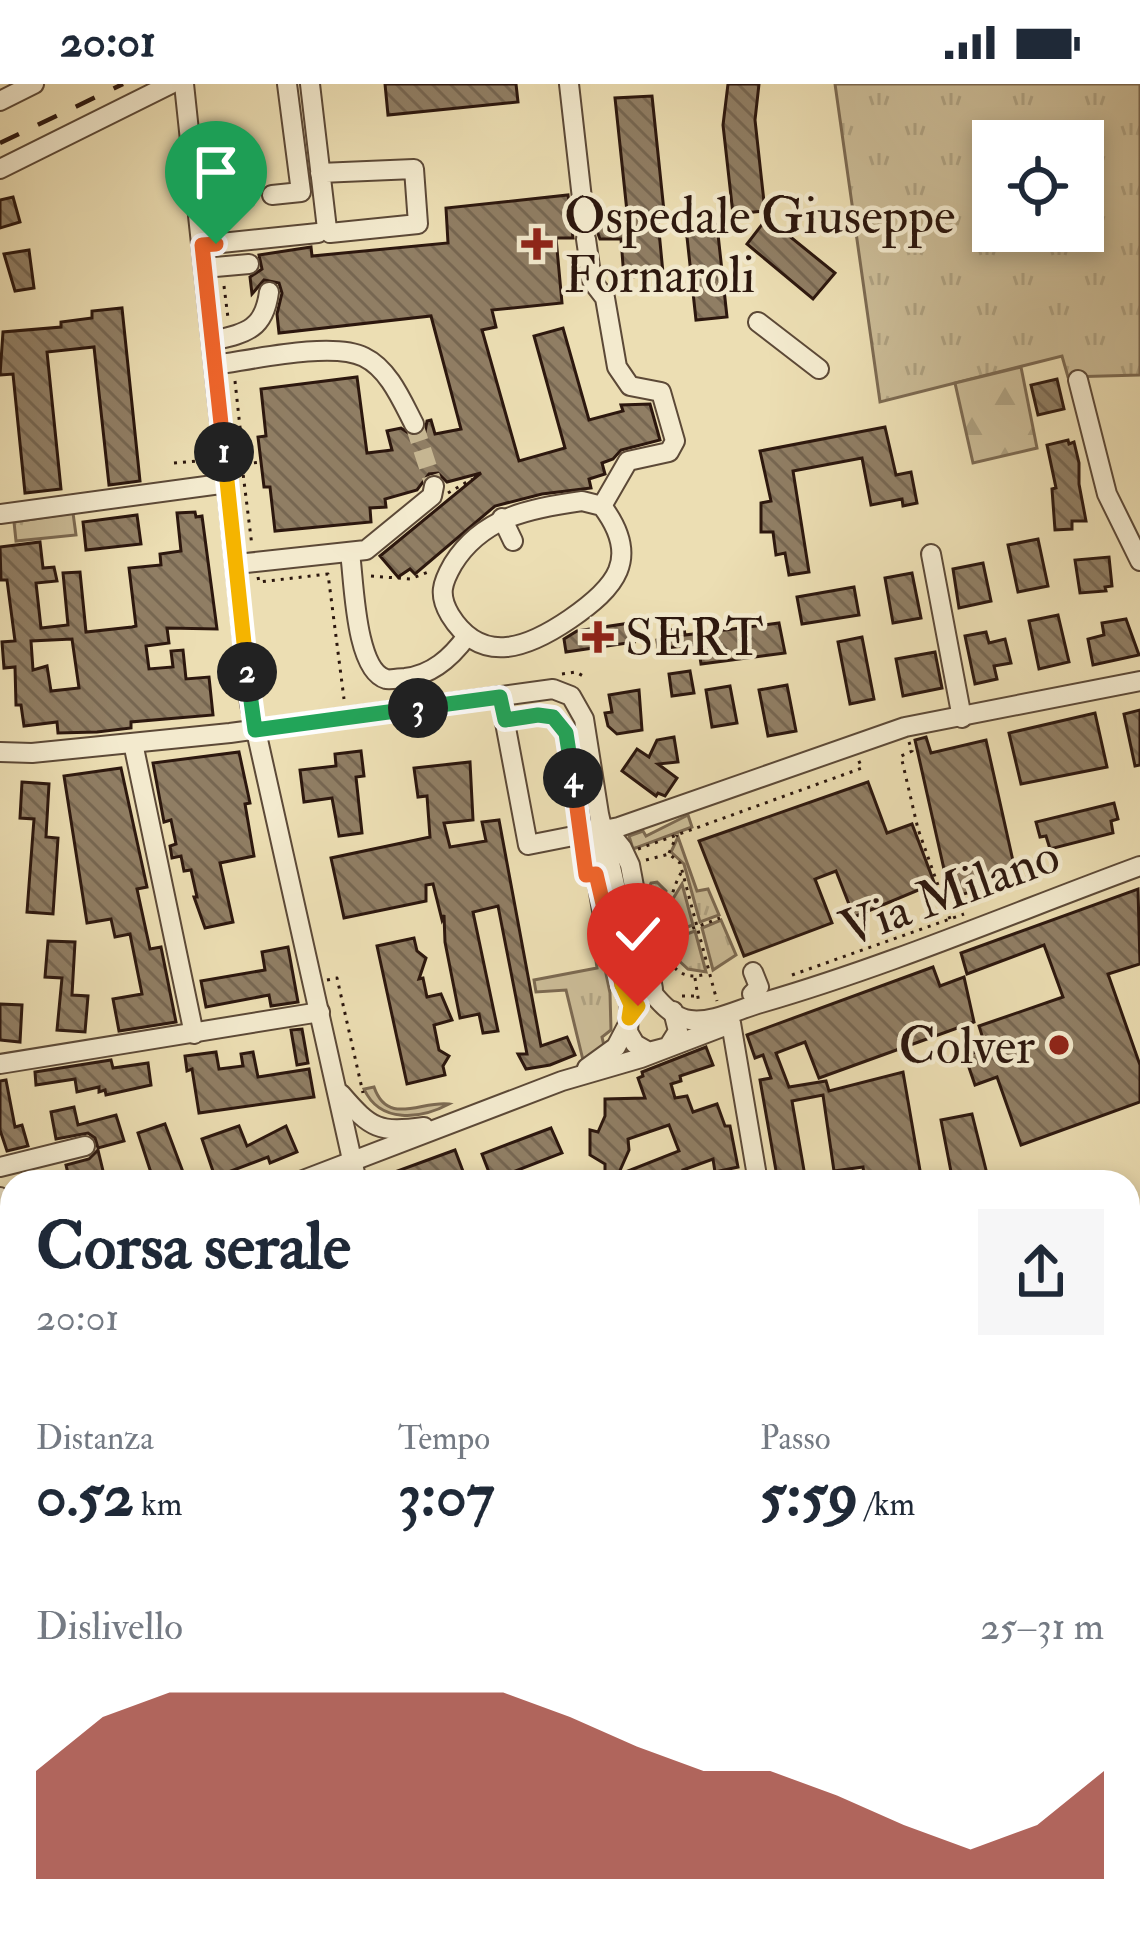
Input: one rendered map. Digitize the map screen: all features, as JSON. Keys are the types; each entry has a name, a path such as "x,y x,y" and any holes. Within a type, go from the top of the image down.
{"street":[{"path":"0,101 34,84"},
{"path":"0,169 171,84"},
{"path":"184,84 255,730 355,1170"},
{"path":"272,195 301,192 287,84"},
{"path":"310,84 320,173 329,233 418,224 414,169 320,173"},
{"path":"569,84 592,280 605,298 621,376 634,388 654,387 661,392 675,441 669,452 622,466 602,506"},
{"path":"202,245 318,233"},
{"path":"204,268 249,264"},
{"path":"211,334 234,336 258,324 266,314 264,293"},
{"path":"758,322 819,369"},
{"path":"215,365 321,352 365,357 393,385 414,424"},
{"path":"1078,380 1107,494 1140,561"},
{"path":"0,514 228,483"},
{"path":"237,564 375,547 432,496 434,486"},
{"path":"582,501 602,506 615,526 620,561 612,587 542,639 525,645 495,646 467,636 445,606 442,583 462,550 502,518 582,501"},
{"path":"502,518 513,541"},
{"path":"350,553 359,629 370,664 380,676 387,680 418,676 442,664 467,636"},
{"path":"931,554 962,718"},
{"path":"500,697 528,845 599,828 905,727 1140,681"},
{"path":"0,752 32,753 255,730 554,689 566,692 584,719 599,828 632,960 629,1037 639,1048 662,1050 677,1034 664,1004 633,864 599,828"},
{"path":"133,742 194,1034"},
{"path":"599,828 596,874 629,1016"},
{"name":"Via Milano","path":"664,1004 689,1020 707,1019 788,995 1140,866"},
{"path":"632,960 664,1004"},
{"name":"Via Milano","path":"359,1170 460,1120 662,1050 788,995"},
{"path":"629,1016 642,1004 664,1004"},
{"path":"0,1064 320,1012"},
{"name":"Via Milano","path":"562,1082 608,1054 621,1041 629,1016"},
{"path":"730,1023 752,1170"},
{"name":"Via Milano","path":"338,1090 372,1126 394,1132 460,1120"},
{"path":"0,1167 85,1146"}],"path":[{"path":"244,464 261,462"},
{"path":"259,582 328,574 345,705"},
{"path":"542,706 558,712"},
{"path":"505,720 548,715 562,725 599,828"},
{"path":"895,745 909,740 912,751 901,756 918,829 950,919"},
{"path":"633,864 637,849 862,768 858,759 870,755"},
{"path":"584,793 599,828"},
{"path":"669,854 679,833"},
{"path":"633,864 669,854"},
{"path":"669,854 682,871 717,1001"},
{"path":"682,871 667,904 665,938 670,959 694,977 709,974"},
{"path":"755,984 972,911"},
{"path":"665,938 720,918"},
{"path":"694,977 701,1013"},
{"path":"313,984 337,978 368,1104"}],"green space":[{"path":"835,84 1140,84 1140,375 1068,377 1062,356 880,402"},
{"path":"1021,367 1037,448 973,463 955,383"},
{"path":"73,513 76,535 16,541 14,522"},
{"path":"688,815 692,827 633,849 629,836 643,831 646,836"},
{"path":"678,837 697,891 708,889 719,915 700,922 684,864 671,852"},
{"path":"657,882 666,891 662,950 647,893 651,883"},
{"path":"682,884 693,925 670,933 671,902"},
{"path":"721,920 736,955 713,970 702,928"},
{"path":"695,931 706,972 688,969 676,958 670,940"},
{"path":"600,945 610,993 611,1030 602,1037 605,1050 583,1060 566,990 536,992 534,980 597,968 594,946"},
{"path":"374,1087 380,1099 397,1109 449,1104 414,1115 391,1113 364,1089"}],"building":[{"path":"385,84 516,84 518,102 388,115"},
{"path":"728,84 759,84 755,120 765,211 733,214 723,125"},
{"path":"652,96 665,221 658,221 663,273 624,278 621,239 600,239 597,231 598,224 628,221 615,98"},
{"path":"568,195 573,238 556,238 562,303 492,310 496,327 482,330 519,461 565,448 534,336 563,328 589,420 623,411 621,405 650,404 660,440 621,450 602,463 605,474 589,479 591,488 495,506 415,574 410,569 398,577 380,556 481,473 447,482 438,473 429,474 417,490 385,499 386,507 370,508 371,522 275,531 258,437 266,436 261,389 357,377 367,453 392,450 387,431 401,428 414,437 425,432 431,420 435,434 461,429 431,316 279,333 279,283 264,280 252,294 250,277 262,269 259,255 311,247 312,256 448,243 446,208"},
{"path":"13,197 20,222 0,228 0,200"},
{"path":"767,218 835,273 813,299 747,244"},
{"path":"717,225 727,317 696,320 686,228"},
{"path":"29,250 34,288 15,291 4,254"},
{"path":"122,308 140,481 109,485 94,347 47,352 61,489 25,493 13,374 0,375 3,332 61,327 61,322 92,318 92,311"},
{"path":"1057,379 1064,409 1038,415 1031,385"},
{"path":"885,427 896,475 911,472 917,503 903,506 902,499 871,505 862,458 793,471 809,572 789,575 785,553 776,555 773,532 761,532 761,503 771,501 760,451"},
{"path":"1074,442 1079,463 1086,521 1072,521 1072,529 1055,530 1052,489 1056,488 1047,445"},
{"path":"177,513 202,516 217,629 167,628 169,643 146,646 149,669 173,667 171,651 183,650 186,679 209,677 213,715 131,722 131,728 97,732 58,733 57,722 24,726 21,705 16,705 15,667 4,668 2,642 15,641 7,580 1,580 0,547 40,542 43,568 54,567 57,581 36,583 41,628 68,625 63,573 80,572 86,632 132,627 136,626 129,568 161,565 160,554 181,551","holes":["72,639 79,688 51,691 47,666 33,670 31,641"]},
{"path":"137,515 141,544 86,550 83,522"},
{"path":"1038,539 1048,586 1018,592 1008,545"},
{"path":"1109,557 1112,586 1105,587 1106,591 1080,593 1075,560"},
{"path":"983,563 991,601 959,608 953,569"},
{"path":"912,573 921,618 893,623 885,578"},
{"path":"854,587 859,615 802,624 797,597"},
{"path":"1058,615 1069,662 1039,669 1029,621"},
{"path":"1126,619 1139,655 1093,665 1088,639 1104,635 1102,623"},
{"name":"SERT","path":"630,623 634,642 566,652 564,639 577,631"},
{"path":"779,623 785,653 701,664 698,644 658,649 657,640 665,638 664,631 684,628 685,635"},
{"path":"986,632 989,643 1005,639 1011,663 994,666 997,679 975,684 965,636"},
{"path":"862,637 874,699 850,704 838,642"},
{"path":"935,652 942,688 903,696 896,659"},
{"path":"690,671 694,693 672,696 669,674"},
{"path":"787,685 796,731 768,736 759,690"},
{"path":"730,686 737,723 712,727 706,690"},
{"path":"639,690 642,730 617,734 608,726 605,713 612,712 609,695"},
{"path":"1140,710 1140,765 1135,766 1124,714"},
{"path":"1095,713 1107,767 1021,784 1009,733"},
{"path":"674,737 678,762 658,764 677,778 665,796 656,796 622,771 637,749 649,757 657,740"},
{"path":"926,737 931,753 986,740 1015,870 998,874 1001,885 959,895 957,884 948,887 915,740"},
{"path":"361,751 364,776 356,777 362,833 339,836 332,798 304,802 300,770 336,766 335,754"},
{"path":"239,752 250,803 245,804 254,856 220,863 233,922 205,928 191,870 184,871 181,856 172,858 170,846 176,844 171,820 164,822 153,763"},
{"path":"470,762 473,820 444,823 450,847 486,841 482,822 499,820 541,1046 567,1037 575,1055 550,1065 526,1069 518,1054 527,1054 498,906 473,912 498,1031 483,1033 479,1014 460,1018 444,915 442,920 433,884 426,885 426,901 344,918 331,858 430,837 427,796 418,797 414,768"},
{"path":"121,768 147,887 137,889 150,949 161,947 176,1022 119,1031 113,999 142,994 130,934 115,937 111,919 87,923 64,776"},
{"path":"22,782 49,784 46,837 58,838 53,914 27,912 34,819 20,818"},
{"path":"868,782 887,833 912,824 937,890 925,894 923,888 854,917 836,871 815,879 832,923 744,956 699,841"},
{"path":"1114,803 1118,819 1111,821 1113,833 1050,849 1046,836 1040,837 1036,822"},
{"name":"Colver","path":"1138,889 1140,964 1108,974 1140,1065 1140,1102 1021,1145 997,1077 975,1085 965,1056 986,1048 979,1026 1063,997 1044,945 967,974 961,953"},
{"path":"414,938 417,951 426,958 419,979 423,978 427,997 441,994 452,1020 434,1025 439,1050 449,1056 443,1066 445,1075 407,1084 377,946"},
{"path":"48,941 75,942 72,995 88,996 85,1032 57,1030 62,978 45,977"},
{"path":"288,947 298,1002 271,1006 269,995 206,1007 201,981 265,970 262,952"},
{"path":"933,967 940,986 964,977 974,1022 819,1078 805,1042 776,1053 789,1087 826,1081 829,1091 903,1072 920,1170 834,1170 823,1095 792,1101 804,1170 776,1170 760,1080 771,1078 763,1055 755,1058 747,1035"},
{"path":"0,1004 22,1005 20,1042 0,1040"},
{"path":"302,1029 308,1063 297,1065 291,1030"},
{"path":"706,1047 713,1065 671,1084 675,1098 687,1096 693,1112 717,1104 725,1126 730,1126 738,1167 715,1170 713,1159 683,1170 631,1170 679,1151 669,1125 628,1139 629,1150 620,1170 605,1170 605,1164 590,1155 590,1130 598,1132 605,1099 645,1098 638,1078 642,1072"},
{"path":"216,1052 219,1069 243,1066 241,1054 253,1052 258,1077 309,1069 314,1097 199,1113 192,1069 187,1071 185,1056"},
{"path":"111,1060 113,1068 148,1063 151,1085 106,1095 99,1087 77,1092 75,1079 36,1085 35,1072"},
{"path":"6,1080 15,1127 22,1125 28,1146 7,1151 0,1130 0,1081"},
{"path":"74,1107 78,1125 116,1115 124,1141 98,1148 88,1133 56,1139 51,1112"},
{"path":"972,1114 986,1170 951,1170 941,1120"},
{"path":"165,1124 182,1170 150,1170 138,1133"},
{"path":"239,1126 247,1146 286,1126 297,1152 270,1163 268,1157 234,1170 213,1170 202,1139"},
{"path":"551,1128 562,1153 518,1170 488,1170 482,1154"},
{"path":"98,1150 103,1170 67,1170 66,1165 89,1159"},
{"path":"455,1150 462,1170 400,1170"}],"tunnel":[{"path":"414,424 434,486"}],"railway":[{"path":"0,143 123,84"}],"place":[{"name":"Ospedale Giuseppe Fornaroli","path":"537,244"},
{"name":"SERT","path":"598,637"},
{"name":"Colver","path":"1059,1045"}],"route":[{"path":"216,244 202,245 255,730 500,697 505,720 553,717 566,733 586,875 596,874 615,962 631,1005 629,1018 638,1006"}]}
